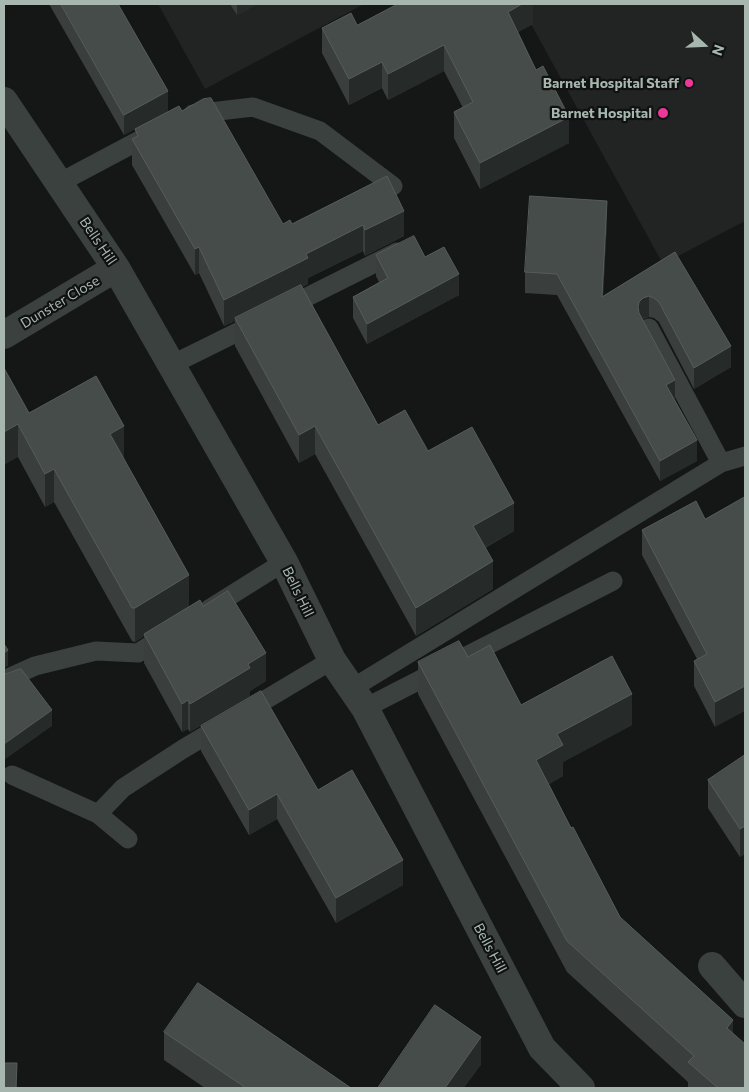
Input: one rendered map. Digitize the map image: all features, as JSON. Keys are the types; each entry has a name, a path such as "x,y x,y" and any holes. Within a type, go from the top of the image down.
{"street":[{"name":"Bells Hill","path":"4,100 116,268 284,562 332,660 358,699 542,1048 581,1088"},
{"name":"Dunster Close","path":"4,335 116,268"},
{"path":"712,966 745,1004"}],"lane":[{"path":"59,183 185,116 253,107 320,131 393,186"},
{"path":"171,365 412,245"},
{"path":"649,328 721,463"},
{"path":"358,699 721,463 745,456"},
{"path":"195,618 284,562"},
{"path":"358,699 612,581"},
{"path":"4,680 35,666 96,651 138,653 178,628"},
{"path":"98,814 123,788 183,749 332,660"},
{"path":"12,775 98,814 128,839"}],"shaded area":[{"path":"158,4 364,4 205,89"},
{"name":"Barnet Hospital","path":"520,4 745,4 745,221 663,264"}],"building":[{"path":"61,4 118,4 168,91 124,115"},
{"path":"398,4 522,4 508,12 536,70 543,66 569,117 480,163 454,112 473,102 444,45 388,74 382,62 349,79 322,28 351,13 357,25"},
{"path":"211,98 283,224 290,220 292,224 387,176 404,211 365,230 363,225 306,254 308,258 224,300 199,247 195,249 132,139 138,136 135,129 179,106 182,111 203,99"},
{"path":"530,196 607,201 602,297 675,252 731,346 694,368 659,302 649,296 639,302 639,313 675,380 666,385 697,440 660,461 557,274 525,272"},
{"path":"414,236 425,257 444,247 459,274 367,324 353,297 388,278 376,255"},
{"path":"301,285 378,425 405,410 428,451 472,427 514,503 473,526 493,561 416,608 315,426 299,435 235,318"},
{"path":"4,368 29,413 96,376 124,426 110,434 189,575 135,608 132,608 54,469 45,474 18,424 4,432"},
{"path":"745,497 745,686 715,702 694,661 707,654 642,530 696,501 705,519"},
{"path":"228,591 266,653 248,664 250,668 190,704 188,700 182,704 144,634 200,600 203,606"},
{"path":"459,641 468,657 490,645 521,705 612,656 632,694 557,734 563,745 536,760 620,917 733,1020 727,1028 745,1044 745,1088 718,1088 688,1062 694,1056 567,941 418,662"},
{"path":"4,644 8,650 4,653"},
{"path":"21,669 52,710 4,744 4,675"},
{"path":"261,691 318,790 352,770 403,860 336,898 277,794 249,810 201,726"},
{"path":"745,755 745,826 740,829 708,780"},
{"path":"198,983 351,1088 246,1088 164,1032"},
{"path":"435,1005 481,1037 445,1088 378,1088"},
{"path":"4,1063 17,1063 16,1088 4,1088"}],"place":[{"name":"Barnet Hospital Staff","path":"689,83"},
{"name":"Barnet Hospital","path":"663,113"}]}
